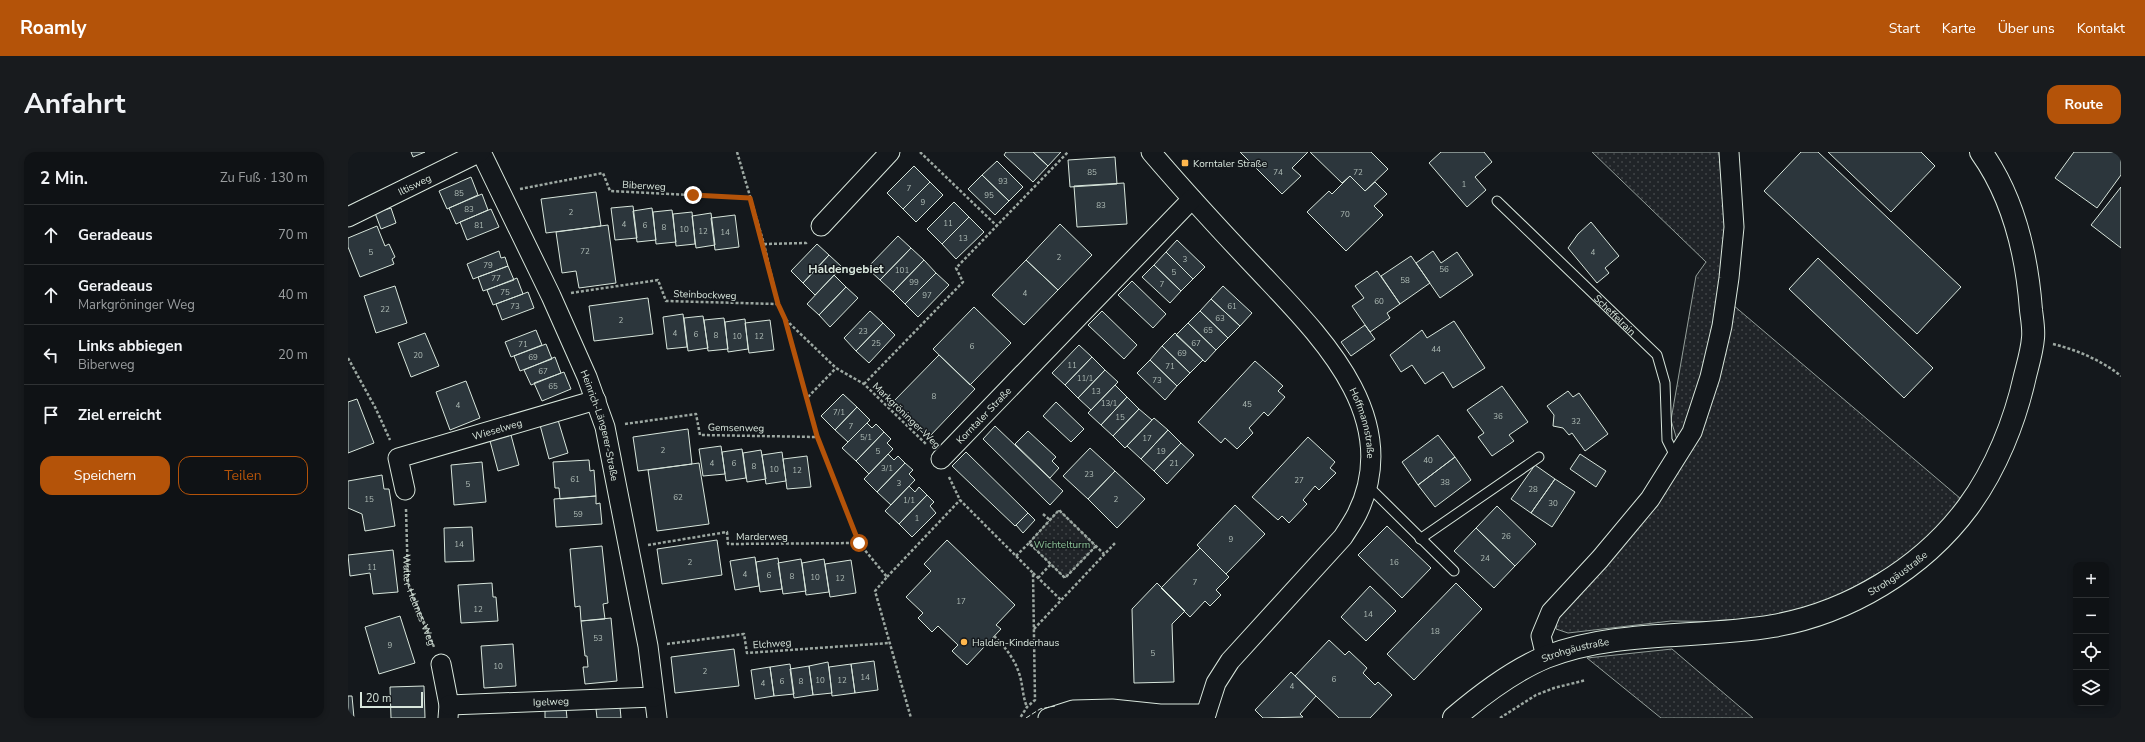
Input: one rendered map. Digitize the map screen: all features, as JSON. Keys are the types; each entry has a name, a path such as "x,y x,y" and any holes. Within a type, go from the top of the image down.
{"main road":[{"name":"Strohgäustraße","path":"1454,718 1472,703 1513,674 1546,657 1581,647 1624,639 1720,633 1774,626 1823,613 1871,592 1922,556 1954,524 1970,505 1989,473 2005,440 2021,395 2033,338 2029,282 2020,242 2008,204 1988,161 1981,152"}],"street":[{"name":"Iltisweg","path":"348,217 481,152"},
{"name":"Heinrich-Längerer-Straße","path":"481,152 551,296 596,400 605,427 648,646 657,718"},
{"path":"821,226 890,152"},
{"name":"Hoffmannstraße","path":"1151,152 1192,199 1308,324 1343,369 1360,400 1367,426 1371,457 1367,485 1358,513 1343,537 1230,661 1216,683 1206,716"},
{"path":"1546,657 1541,636 1551,612 1600,559 1650,499 1692,432 1710,377 1722,326 1729,278 1734,227 1729,152"},
{"name":"Korntaler Straße","path":"941,459 1192,199"},
{"name":"Wieselweg","path":"398,458 596,400"},
{"path":"398,458 405,496"},
{"path":"441,664 448,711"},
{"name":"Igelweg","path":"448,711 654,697"},
{"path":"1048,718 1073,710 1112,709 1160,714 1206,716"}],"lane":[{"name":"Scheffelrain","path":"1497,201 1656,355 1665,383 1667,440 1676,458"},
{"path":"1420,539 1539,457"},
{"path":"1367,485 1454,571"}],"path":[{"name":"Markgröninger Weg","path":"737,152 764,244 778,304 785,319 836,368 864,384 941,459 960,500 1061,600"},
{"path":"920,152 997,226"},
{"path":"864,384 963,282 956,268 1068,152"},
{"name":"Biberweg","path":"527,187 603,173 610,191 750,198"},
{"path":"764,244 806,243 821,226"},
{"name":"Steinbockweg","path":"551,296 658,280 666,300 778,304"},
{"path":"785,319 808,397 817,436 859,543 886,577"},
{"path":"2033,338 2070,348 2108,366 2121,376"},
{"path":"348,358 376,409 398,458"},
{"path":"808,397 836,368"},
{"name":"Gemsenweg","path":"626,424 696,414 700,435 817,436"},
{"name":"Walter-Helmes-Weg","path":"405,496 408,584 441,664"},
{"path":"911,718 875,591 886,577 960,500"},
{"path":"1016,556 1059,510 1104,554"},
{"path":"1043,514 1050,520"},
{"name":"Marderweg","path":"652,544 727,532 728,544 859,543"},
{"path":"1029,542 1065,578 1096,546"},
{"path":"1034,629 1116,542"},
{"path":"1038,578 1051,564"},
{"path":"1020,718 1027,707 1035,700 1033,573"},
{"name":"Elchweg","path":"673,643 744,634 747,653 889,643"},
{"path":"994,636 1013,659 1020,674 1021,692 1027,707"},
{"path":"1500,718 1536,695 1554,688 1586,680"}],"green space":[{"path":"1592,152 1719,152 1725,228 1722,275 1708,372 1684,435 1677,440 1671,420 1696,276 1706,262"},
{"path":"1733,305 1961,499 1941,525 1898,562 1845,592 1803,610 1741,622 1671,621 1568,633 1556,629 1557,617 1665,488"},
{"name":"Wichtelturm","path":"1059,510 1096,546 1065,578 1029,543"},
{"path":"1672,649 1753,718 1661,718 1587,658"}],"building":[{"path":"411,152 425,152 413,157"},
{"path":"1006,152 1033,152 1048,166 1033,182 1004,155"},
{"path":"1033,152 1061,152 1048,166"},
{"path":"1240,152 1308,152 1292,168 1301,176 1282,194"},
{"path":"1310,152 1371,152 1388,169 1365,191 1350,176 1342,183"},
{"path":"1441,152 1484,152 1492,162 1475,177 1486,190 1467,207 1429,163"},
{"path":"1801,152 1818,152 1961,287 1917,334 1764,191"},
{"path":"1828,152 1921,152 1935,166 1891,212"},
{"path":"2074,152 2121,152 2121,175 2097,208 2055,178"},
{"path":"1115,157 1117,184 1070,187 1068,160"},
{"path":"997,161 1023,187 1009,201 982,175"},
{"path":"914,166 930,182 903,209 887,193"},
{"path":"982,175 1009,201 995,215 968,189"},
{"path":"1350,176 1365,191 1375,182 1387,194 1374,206 1383,215 1346,251 1307,212 1329,191 1332,194"},
{"path":"471,177 478,195 447,209 439,191"},
{"path":"930,182 943,195 916,222 903,209"},
{"path":"1124,183 1127,224 1077,227 1074,186"},
{"path":"2121,187 2121,248 2091,225"},
{"path":"596,192 601,226 546,233 541,199"},
{"path":"482,194 488,210 456,224 449,208"},
{"path":"954,202 969,217 942,244 927,229"},
{"path":"633,206 637,238 615,240 611,208"},
{"path":"391,208 396,223 381,229 375,213"},
{"path":"652,208 656,240 637,242 633,211"},
{"path":"491,209 499,227 467,240 460,222"},
{"path":"672,210 676,242 656,244 653,212"},
{"path":"692,212 695,244 676,246 673,214"},
{"path":"711,213 715,245 696,248 692,216"},
{"path":"735,215 739,247 715,250 711,218"},
{"path":"969,217 984,232 956,259 942,244"},
{"path":"1591,222 1619,256 1605,268 1609,273 1597,283 1568,248 1578,234"},
{"path":"1060,224 1092,255 1058,290 1026,260"},
{"path":"608,225 616,283 579,288 576,271 562,273 556,232"},
{"path":"377,226 385,246 389,244 395,257 392,259 394,264 360,277 348,247 348,238"},
{"path":"898,236 911,248 880,280 867,268"},
{"path":"1177,240 1205,267 1193,279 1166,252"},
{"path":"817,244 829,255 803,283 791,271"},
{"path":"911,248 924,260 893,292 880,280"},
{"path":"499,251 501,258 505,257 508,266 473,279 467,264"},
{"path":"1433,251 1441,263 1457,252 1473,275 1440,298 1416,263"},
{"path":"1166,252 1193,279 1181,291 1154,265"},
{"path":"829,255 842,267 815,295 803,283"},
{"path":"1411,256 1430,283 1400,304 1381,276"},
{"path":"1818,258 1933,368 1904,398 1789,289"},
{"path":"924,260 936,273 905,304 893,292"},
{"path":"1026,260 1058,290 1024,325 992,295"},
{"path":"1154,265 1181,291 1170,303 1142,277"},
{"path":"508,266 514,280 483,291 478,277"},
{"path":"1377,271 1400,304 1387,313 1390,318 1370,332 1352,306 1364,298 1355,286"},
{"path":"936,273 949,285 918,317 905,304"},
{"path":"834,275 846,287 819,315 807,304"},
{"path":"517,278 523,294 493,305 487,290"},
{"path":"1132,281 1166,314 1153,328 1118,295"},
{"path":"395,286 407,323 376,333 364,296"},
{"path":"1223,286 1252,313 1240,326 1211,299"},
{"path":"846,287 858,298 830,327 819,315"},
{"path":"528,292 534,308 502,320 496,304"},
{"path":"648,298 653,334 594,341 589,306"},
{"path":"1211,299 1240,326 1228,338 1200,311"},
{"path":"974,307 1011,343 970,385 933,349"},
{"path":"870,311 883,323 856,351 844,338"},
{"path":"1102,311 1137,345 1124,359 1088,325"},
{"path":"1200,311 1228,338 1216,350 1188,323"},
{"path":"683,314 687,347 667,349 663,317"},
{"path":"703,316 708,348 688,351 684,318"},
{"path":"724,318 728,349 708,351 704,320"},
{"path":"745,319 748,349 728,352 725,322"},
{"path":"770,320 774,350 749,353 745,323"},
{"path":"1454,321 1485,368 1453,388 1443,372 1425,384 1412,365 1401,372 1390,355 1422,330 1427,338"},
{"path":"883,323 895,335 869,363 856,351"},
{"path":"1188,323 1216,350 1205,362 1176,335"},
{"path":"1365,325 1375,339 1351,356 1341,342"},
{"path":"536,330 542,345 511,357 505,342"},
{"path":"425,333 439,366 411,377 398,343"},
{"path":"1175,333 1203,360 1190,373 1162,346"},
{"path":"546,344 552,359 520,371 514,356"},
{"path":"1079,345 1092,357 1065,385 1052,373"},
{"path":"1162,346 1190,373 1177,386 1150,360"},
{"path":"939,355 975,389 928,438 892,403"},
{"path":"555,357 561,373 531,385 524,370"},
{"path":"1092,357 1105,370 1078,398 1065,385"},
{"path":"1150,360 1177,386 1165,400 1137,373"},
{"path":"1255,361 1283,386 1278,391 1285,397 1268,416 1264,412 1249,428 1253,433 1237,449 1225,438 1221,443 1198,422"},
{"path":"1105,370 1118,382 1091,410 1078,398"},
{"path":"564,372 571,389 542,401 534,383"},
{"path":"466,381 480,418 450,430 436,392"},
{"path":"1115,385 1127,397 1101,425 1088,413"},
{"path":"1502,386 1528,422 1509,435 1514,441 1492,456 1478,437 1484,433 1467,410"},
{"path":"1568,391 1573,397 1579,393 1608,434 1585,451 1572,433 1569,435 1563,428 1553,426 1554,415 1547,406"},
{"path":"843,394 857,407 835,430 821,416"},
{"path":"1127,397 1139,409 1113,436 1101,425"},
{"path":"357,399 374,443 348,453 348,402"},
{"path":"1056,402 1084,429 1071,442 1043,416"},
{"path":"857,407 870,420 848,442 835,430"},
{"path":"1139,409 1152,420 1125,448 1113,436"},
{"path":"1154,418 1168,430 1141,459 1127,446"},
{"path":"558,420 568,453 549,459 540,425"},
{"path":"867,423 872,428 876,424 884,432 856,461 842,448"},
{"path":"995,426 1063,491 1050,505 983,439"},
{"path":"688,429 692,464 638,471 633,437"},
{"path":"1168,430 1181,443 1154,471 1141,459"},
{"path":"1028,431 1056,457 1052,461 1059,468 1050,478 1015,444"},
{"path":"884,432 891,439 887,443 893,449 869,474 856,461"},
{"path":"511,435 519,465 498,471 490,441"},
{"path":"1438,435 1455,457 1418,485 1402,462"},
{"path":"1308,437 1335,462 1330,468 1336,473 1319,490 1315,486 1303,500 1307,504 1289,523 1282,516 1278,520 1252,497"},
{"path":"1181,443 1194,455 1167,484 1154,471"},
{"path":"721,446 725,474 703,476 699,449"},
{"path":"1090,448 1115,471 1088,499 1063,476"},
{"path":"742,449 746,478 726,481 722,452"},
{"path":"761,450 766,479 747,482 743,453"},
{"path":"782,452 786,481 766,484 762,455"},
{"path":"966,452 1028,513 1015,526 952,466"},
{"path":"888,454 894,460 898,456 905,463 877,492 864,479"},
{"path":"1580,454 1606,471 1596,487 1570,469"},
{"path":"807,456 811,487 787,489 783,459"},
{"path":"1455,457 1471,480 1435,507 1418,485"},
{"path":"589,460 590,471 594,470 596,496 560,499 559,488 555,488 553,462"},
{"path":"482,462 486,502 454,505 451,465"},
{"path":"699,463 709,524 657,531 648,470"},
{"path":"905,463 913,470 909,474 915,480 891,505 877,492"},
{"path":"1535,465 1555,479 1531,513 1511,499"},
{"path":"1115,471 1145,499 1117,528 1088,499"},
{"path":"382,475 384,489 389,489 395,526 365,531 362,514 348,508 348,481"},
{"path":"1555,479 1575,492 1552,527 1531,513"},
{"path":"909,486 915,492 919,487 927,495 899,524 885,511"},
{"path":"927,495 934,502 930,506 936,513 912,537 899,524"},
{"path":"596,496 596,504 600,503 602,524 556,527 554,499"},
{"path":"1235,505 1265,534 1226,574 1197,545"},
{"path":"1497,506 1536,544 1515,566 1476,528"},
{"path":"1028,513 1035,520 1023,533 1016,525"},
{"path":"1387,526 1431,568 1402,598 1358,555"},
{"path":"472,527 474,561 445,562 444,528"},
{"path":"1476,528 1515,566 1494,588 1454,551"},
{"path":"717,540 722,575 662,584 657,549"},
{"name":"Halden-Kinderhaus","path":"947,540 1015,605 996,625 1001,629 967,665 952,651 958,645 938,626 932,632 918,618 923,613 906,597 931,571 924,564"},
{"path":"602,546 608,603 603,604 605,619 581,621 580,606 575,607 570,549"},
{"path":"1200,548 1229,577 1216,590 1221,595 1210,606 1205,601 1190,617 1161,588"},
{"path":"393,550 398,592 373,594 370,573 350,576 348,555"},
{"path":"755,557 759,586 735,590 730,561"},
{"path":"778,558 782,589 760,592 756,562"},
{"path":"801,559 806,591 783,594 778,563"},
{"path":"824,559 829,592 806,595 802,563"},
{"path":"851,560 856,593 830,597 825,564"},
{"path":"492,583 493,597 496,597 498,621 461,623 458,585"},
{"path":"1157,583 1185,611 1172,624 1174,682 1134,683 1132,609"},
{"path":"1456,583 1482,609 1414,680 1387,654"},
{"path":"1370,586 1396,611 1366,641 1341,617"},
{"path":"400,616 415,663 379,674 365,627"},
{"path":"611,618 617,681 585,684 583,667 588,667 587,656 585,656 581,621"},
{"path":"1329,640 1345,655 1349,651 1367,668 1363,673 1375,685 1378,682 1392,695 1370,718 1339,718 1295,676"},
{"path":"513,644 516,686 484,688 481,646"},
{"path":"734,649 739,686 675,693 671,657"},
{"path":"874,661 878,690 855,693 851,664"},
{"path":"828,662 832,693 813,695 809,666"},
{"path":"790,664 794,694 774,696 770,667"},
{"path":"851,664 855,693 832,696 829,667"},
{"path":"809,666 813,695 794,698 790,669"},
{"path":"770,667 774,696 755,699 751,670"},
{"path":"1291,672 1316,696 1300,714 1303,717 1263,718 1255,710"},
{"path":"424,686 425,718 391,718 390,687"},
{"path":"348,696 352,696 354,718 348,718"},
{"path":"620,707 621,718 597,718 596,709"},
{"path":"566,708 567,718 545,718 545,709"}],"fence":[{"path":"1026,718 1040,709 1055,706"}],"place":[{"name":"Korntaler Straße","path":"1185,163"},
{"name":"Halden-Kinderhaus","path":"964,642"}],"district":[{"name":"Haldengebiet","path":"846,269"}],"route":[{"path":"693,195 750,198 764,244 778,304 785,319 808,397 817,436 859,543"}]}
